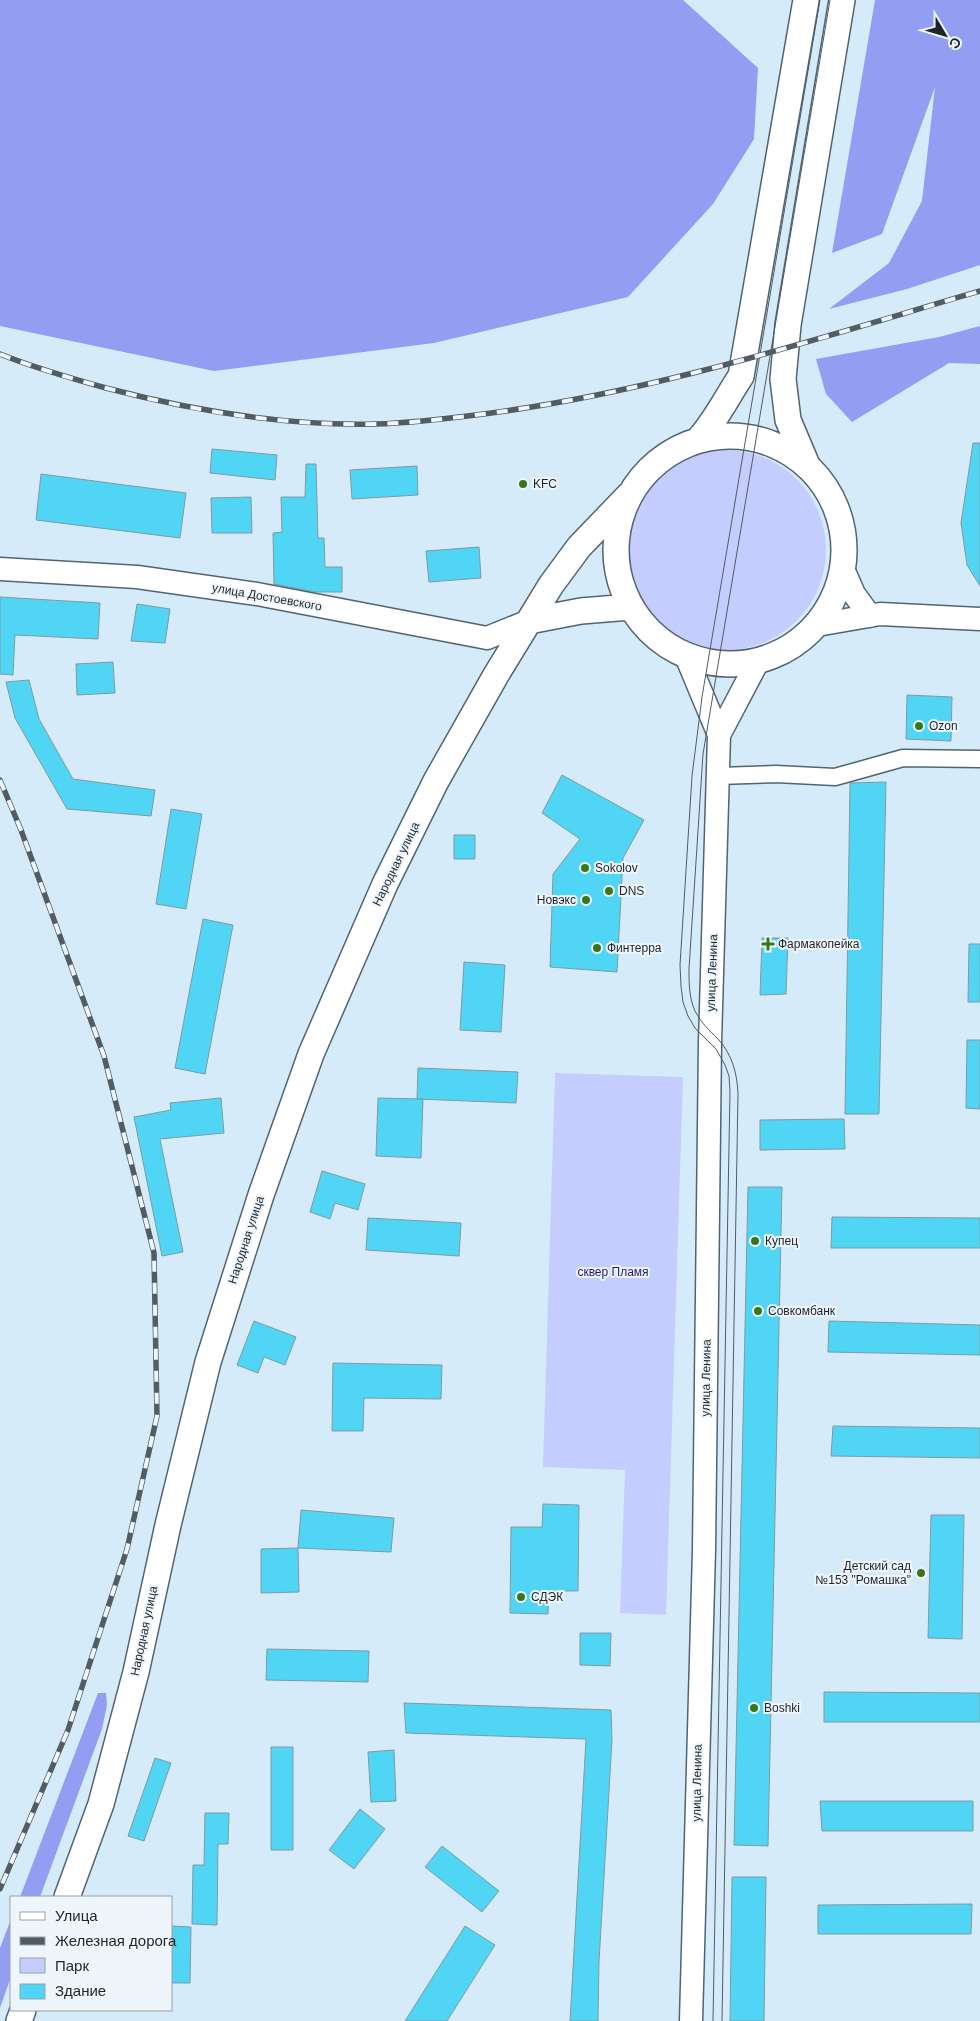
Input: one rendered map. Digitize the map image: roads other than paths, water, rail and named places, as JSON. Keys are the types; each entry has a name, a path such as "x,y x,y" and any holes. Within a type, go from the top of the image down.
{"main road":[{"path":"699,439 713,423 721,406 741,376 806,0"},
{"path":"807,465 788,420 783,379 788,325 842,0"},
{"path":"746,436 777,445 807,465 826,486 838,512 844,540 843,569 834,598 817,625 800,641 780,653 758,661 730,667 686,656 654,636 630,607 617,570 616,561 616,532 629,495 647,470 671,451 699,439 746,436"},
{"name":"Народная улица","path":"67,1896 101,1804 136,1672 168,1525 208,1362 260,1194 311,1054 385,884 436,781 511,649 551,585 579,547 629,495"},
{"name":"улица Достоевского","path":"0,569 137,577 257,594 487,638 530,621"},
{"path":"843,569 854,594 870,616"},
{"path":"530,621 581,611 630,607"},
{"path":"817,625 892,614 980,619"},
{"path":"686,656 719,735"},
{"path":"719,735 758,661"},
{"name":"улица Ленина","path":"691,2021 704,1550 710,1042 719,735"}],"street":[{"path":"718,776 776,774 835,777 903,758 980,759"}],"tram line":[{"path":"713,2021 730,1091 729,1076 725,1065 716,1049 695,1028 688,1016 683,1002 680,965 692,776 702,697 820,0"},
{"path":"722,2021 738,1093 735,1071 727,1051 703,1023 693,1006 689,969 703,754 830,0"}],"railway":[{"path":"0,354 66,377 106,388 206,410 273,420 341,424 404,423 491,413 553,403 677,377 799,344 980,291"},
{"path":"0,780 21,830 104,1056 154,1253 157,1416 127,1549 68,1730 0,1889"}],"place":[{"name":"KFC","path":"523,484"},
{"name":"Ozon","path":"919,726"},
{"name":"Sokolov","path":"585,868"},
{"name":"DNS","path":"609,891"},
{"name":"Новэкс","path":"586,900"},
{"name":"Фармакопейка","path":"768,944"},
{"name":"Финтерра","path":"597,948"},
{"name":"Купец","path":"755,1241"},
{"name":"Совкомбанк","path":"758,1311"},
{"name":"Детский сад №153 \"Ромашка\"","path":"921,1573"},
{"name":"СДЭК","path":"521,1597"},
{"name":"Boshki","path":"754,1708"}],"park label":[{"name":"сквер Пламя","path":"613,1272"}]}
